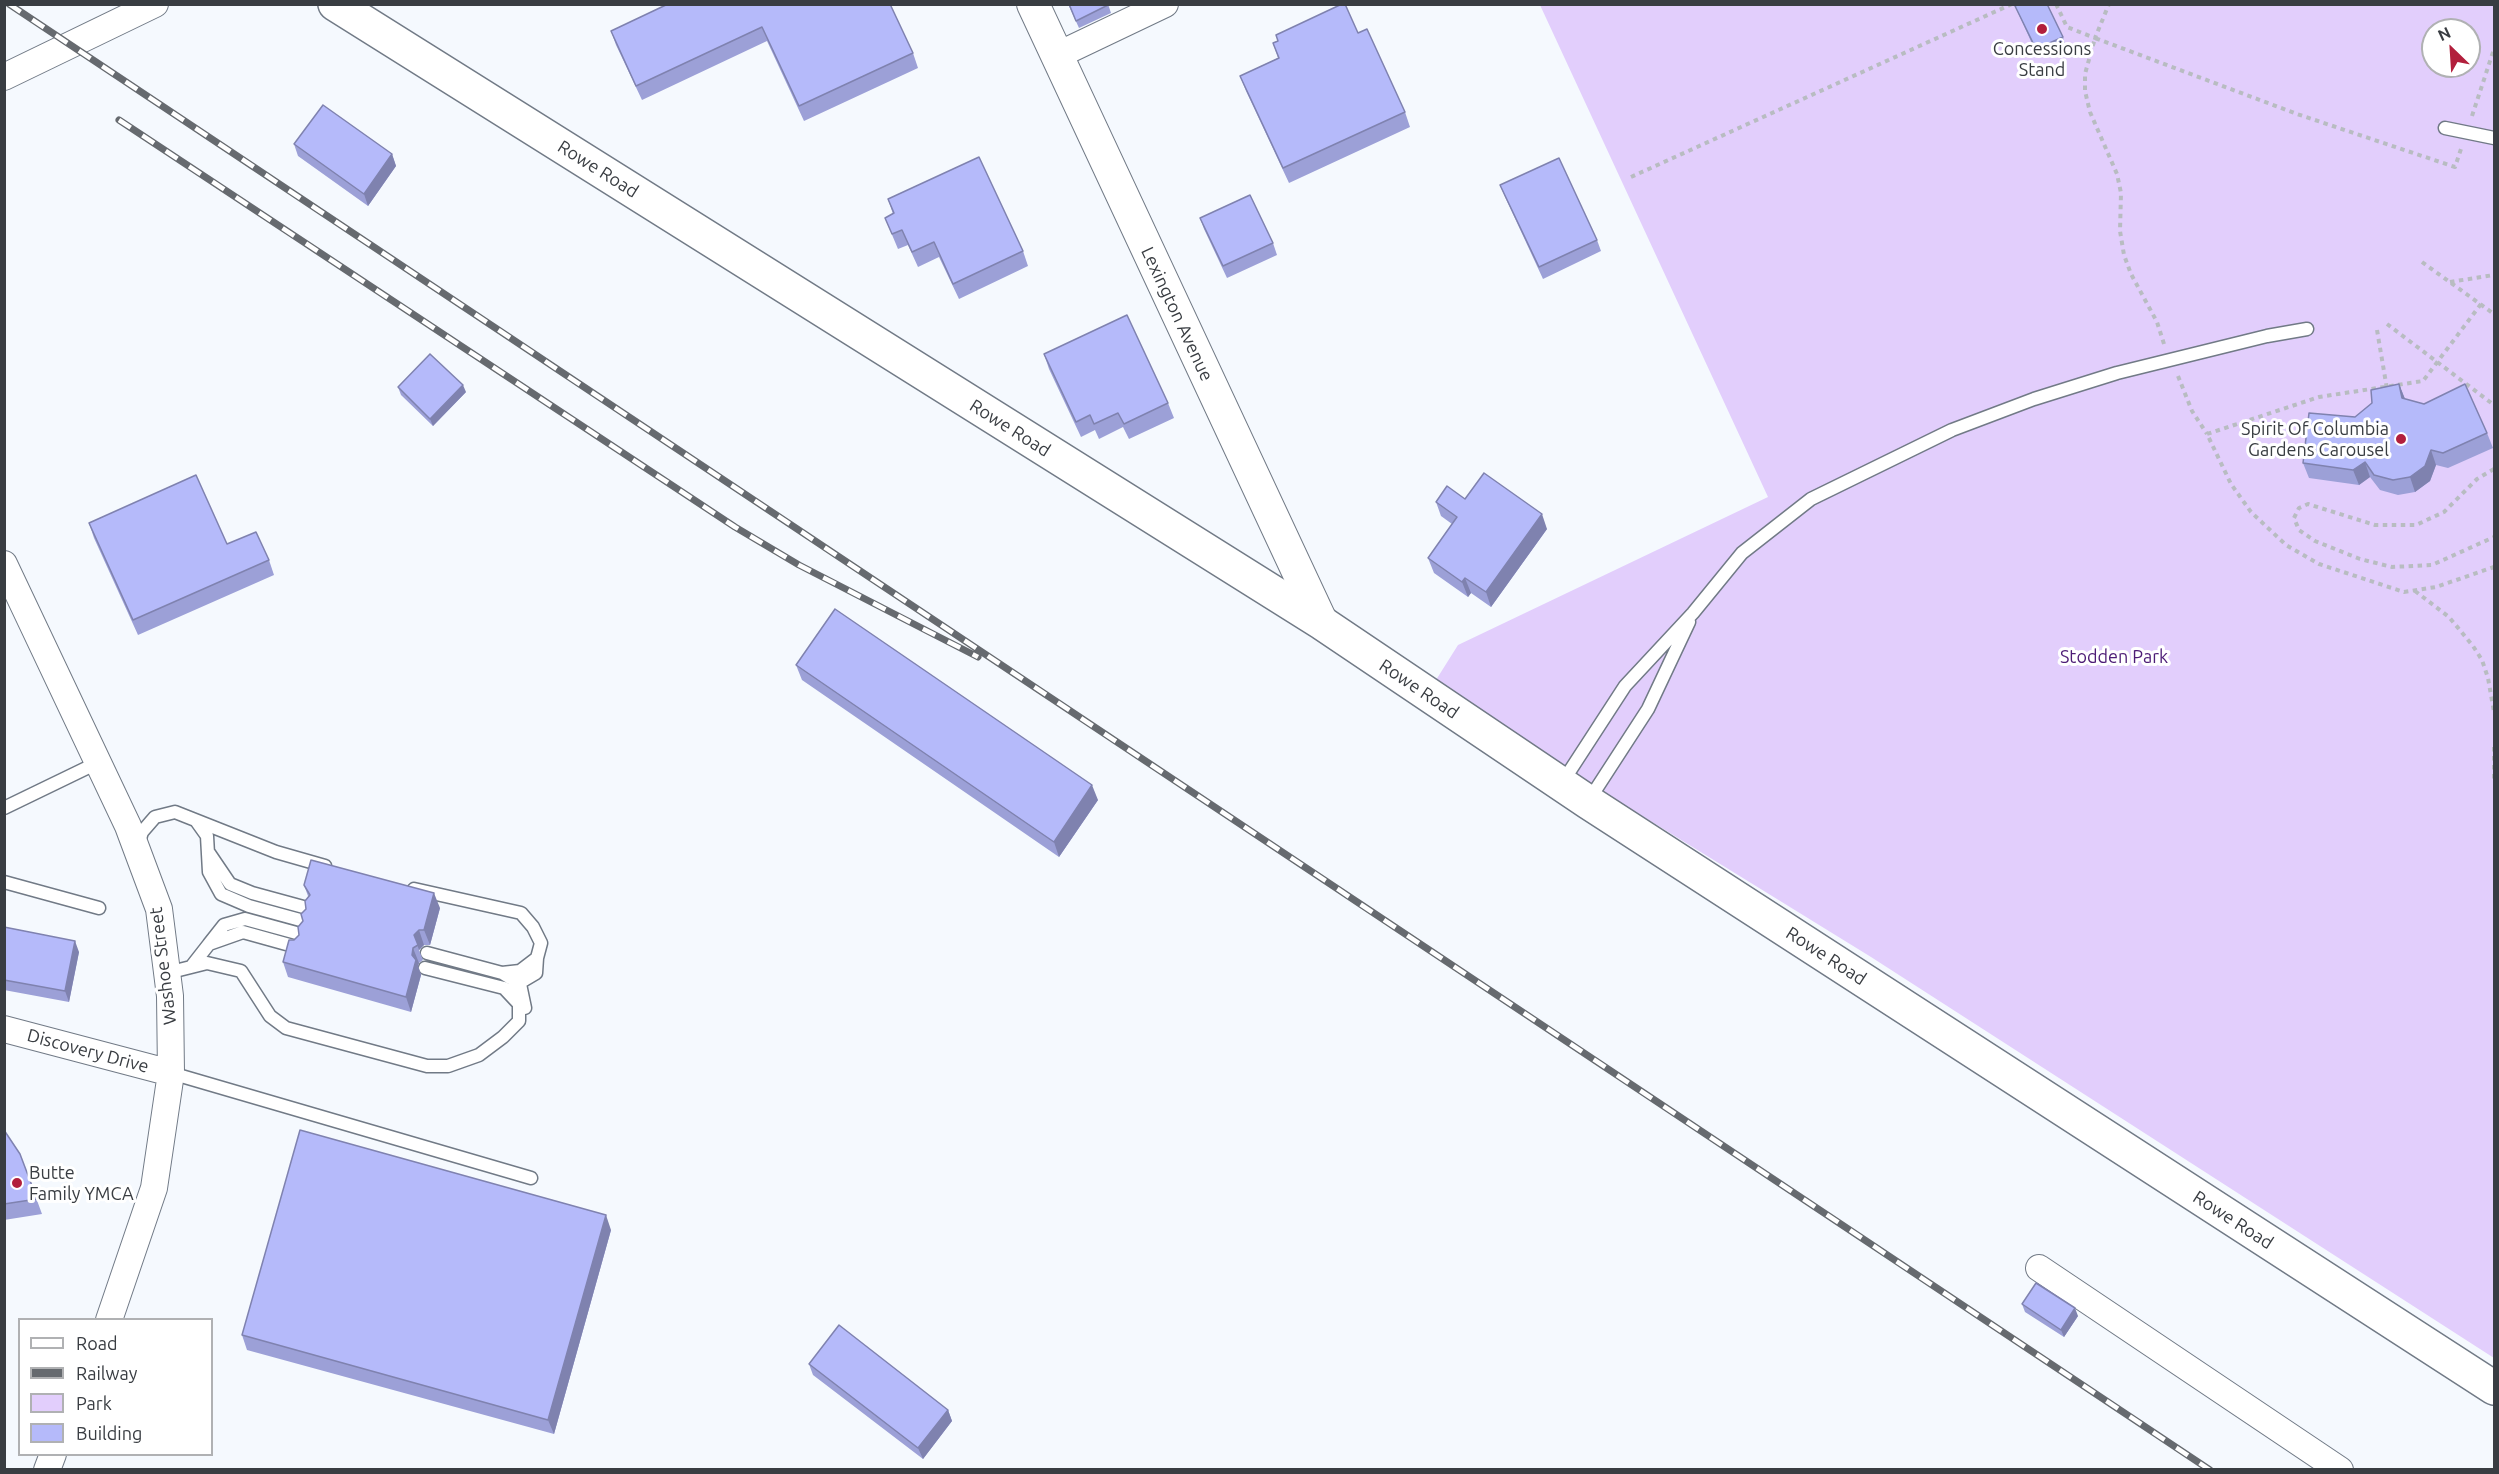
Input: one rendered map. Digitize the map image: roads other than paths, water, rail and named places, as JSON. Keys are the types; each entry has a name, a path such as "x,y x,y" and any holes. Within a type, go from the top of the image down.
{"main road":[{"name":"Rowe Road","path":"335,4 1322,623 1588,802 2494,1388"}],"street":[{"path":"4,77 155,4"},
{"name":"Lexington Avenue","path":"1032,4 1322,623"},
{"path":"1056,56 1165,4"},
{"name":"Washoe Street","path":"4,564 99,762 137,849 159,909 170,996 171,1073 154,1188 110,1318"},
{"name":"Discovery Drive","path":"4,1029 171,1073"},
{"path":"2039,1268 2340,1470"},
{"path":"47,1470 53,1456"}],"lane":[{"path":"2445,128 2494,138"},
{"path":"1561,784 1625,686 1693,613 1742,553 1811,499 1952,430 2034,399 2117,373 2267,336 2307,329"},
{"path":"1588,802 1648,709 1693,613"},
{"path":"4,808 99,762"},
{"path":"137,849 142,832 155,817 175,812 276,852 341,871"},
{"path":"191,967 224,925 245,919 302,927 220,894 208,872 207,836 195,819"},
{"path":"209,853 230,884 252,893 307,908"},
{"path":"4,882 99,908"},
{"path":"396,885 521,913 533,927 541,943 536,973 520,984 504,988 425,968"},
{"path":"208,944 243,932 297,947"},
{"path":"427,953 502,972 520,971 537,958"},
{"path":"167,973 207,963 242,972 270,1016 286,1028 427,1066 448,1066 479,1055 503,1038 519,1021 526,1005 520,984 502,972"},
{"path":"504,988 519,1004 519,1021"},
{"path":"171,1073 531,1178"}],"railway":[{"path":"9,4 2210,1470"},
{"path":"119,120 735,527 799,565 978,657"}],"place":[{"name":"Concessions Stand","path":"2042,29"},
{"name":"Spirit Of Columbia Gardens Carousel","path":"2401,439"},
{"name":"Butte Family YMCA","path":"17,1183"}],"park label":[{"name":"Stodden Park","path":"2114,657"}]}
